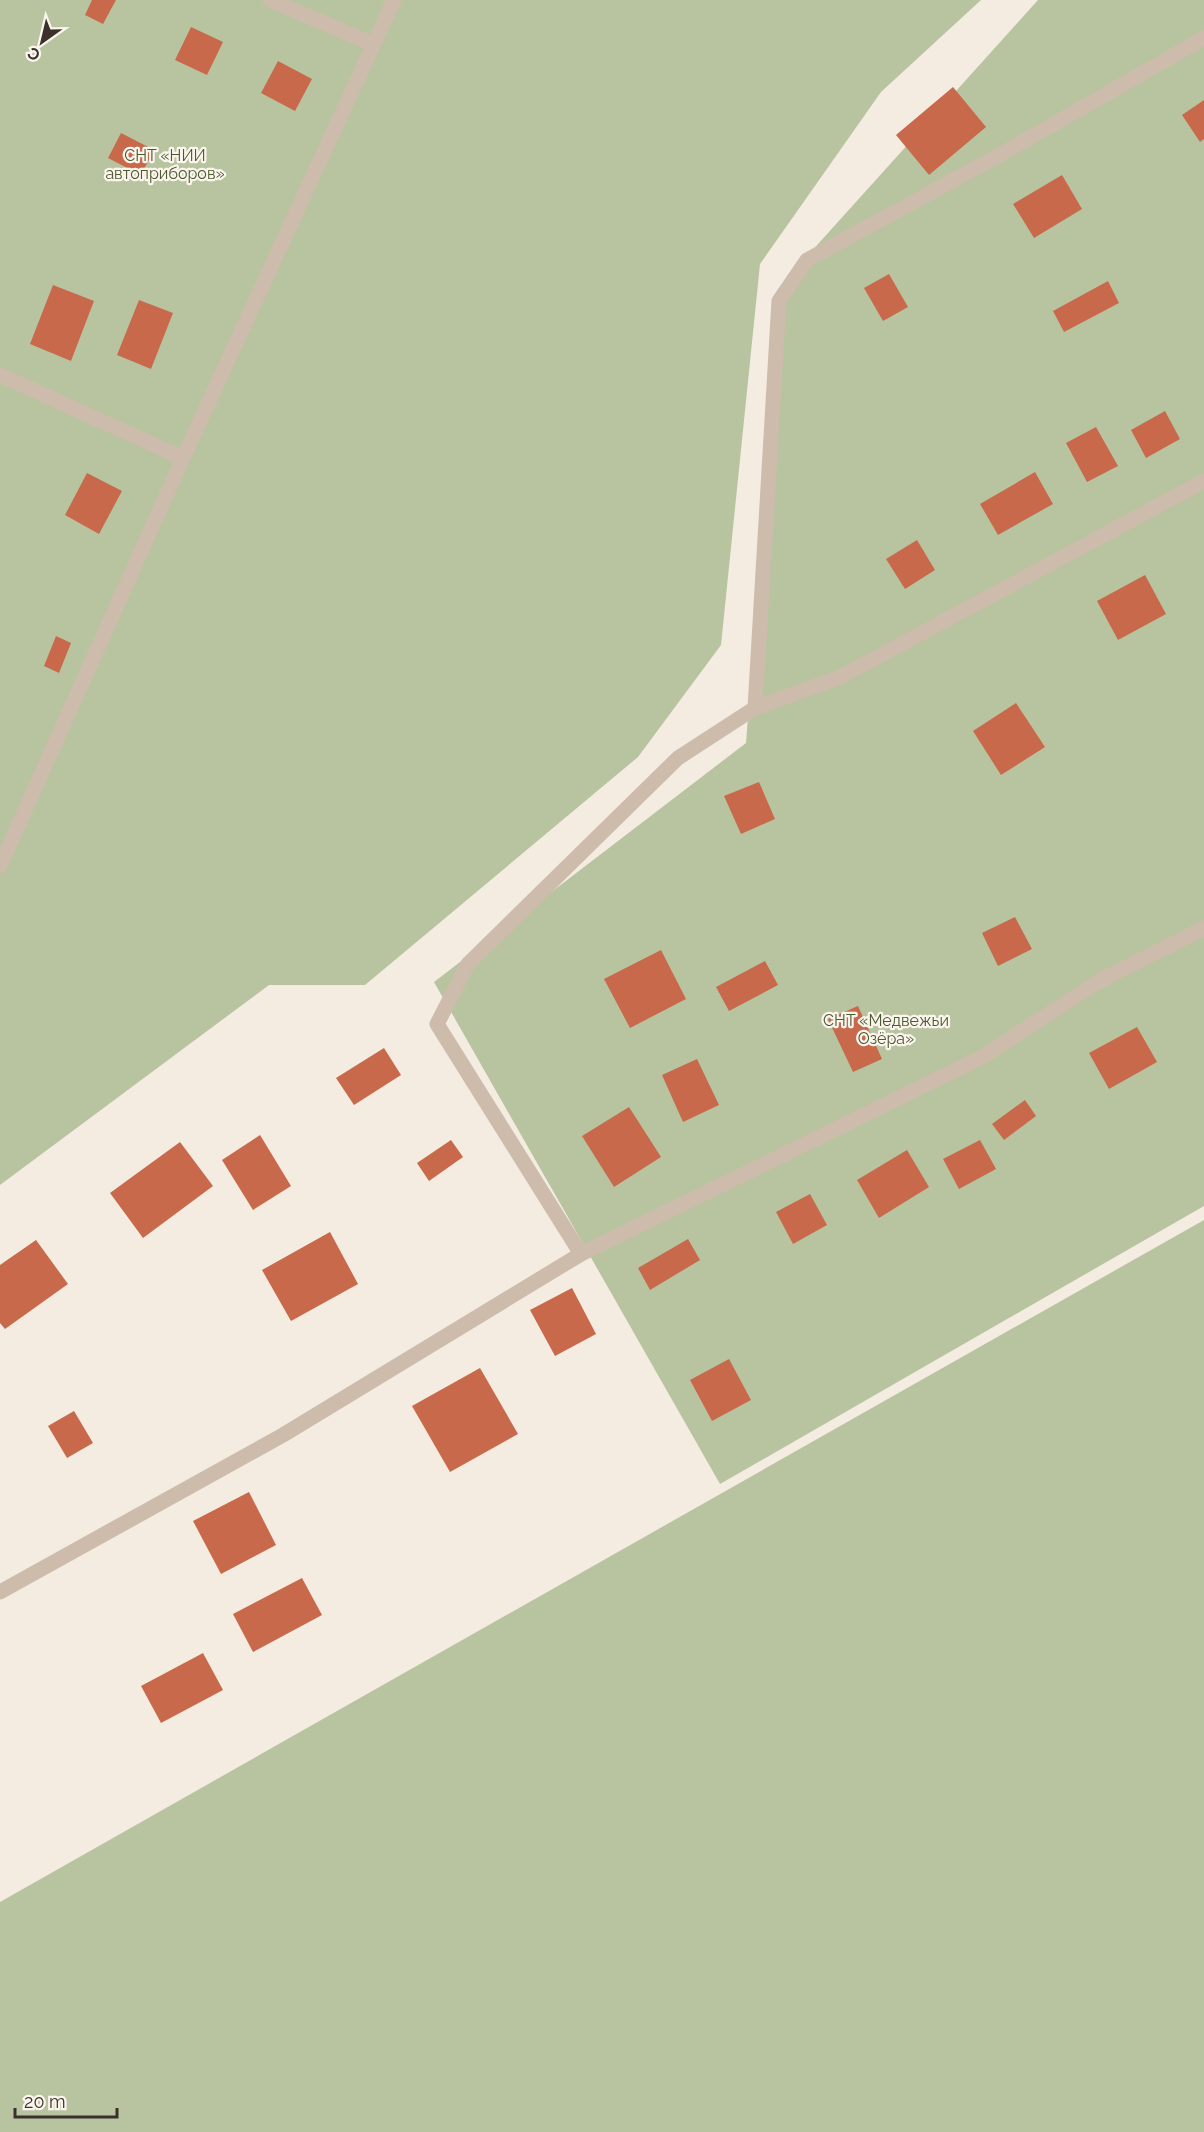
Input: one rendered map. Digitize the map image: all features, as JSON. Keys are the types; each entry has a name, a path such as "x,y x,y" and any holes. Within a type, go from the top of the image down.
{"street":[{"path":"270,0 373,44"},
{"path":"0,866 183,458 394,0"},
{"path":"755,708 779,301 807,260 1003,153 1204,38"},
{"path":"0,375 183,458"},
{"path":"581,1254 437,1024 468,964 678,758 755,708 840,677 1204,481"},
{"path":"0,1592 283,1435 581,1254 982,1057 1101,980 1204,928"}],"green space":[{"name":"СНТ «НИИ автоприборов»","path":"0,0 981,0 881,92 760,264 721,645 638,757 365,985 269,985 0,1185"},
{"name":"СНТ «Медвежьи Озёра»","path":"1038,0 1204,0 1204,1206 720,1484 434,982 746,743 782,284"},
{"path":"1204,1220 1204,2132 0,2132 0,1902"}],"building":[{"path":"92,0 116,0 103,24 85,15"},
{"path":"191,27 223,42 207,75 175,60"},
{"path":"278,61 312,79 295,111 261,93"},
{"path":"953,87 986,127 929,175 896,135"},
{"path":"1204,100 1204,139 1200,142 1182,115"},
{"path":"121,133 154,150 141,175 108,158"},
{"path":"1062,175 1082,209 1034,238 1013,204"},
{"path":"889,274 908,307 883,321 864,288"},
{"path":"1108,281 1119,303 1064,332 1053,311"},
{"path":"53,285 94,301 71,361 30,344"},
{"path":"139,300 173,313 151,369 117,355"},
{"path":"1165,411 1180,439 1146,458 1131,430"},
{"path":"1096,427 1118,466 1087,482 1066,443"},
{"path":"1035,472 1053,504 998,535 980,504"},
{"path":"87,473 122,491 99,534 65,515"},
{"path":"917,540 935,570 905,589 886,559"},
{"path":"1145,575 1166,614 1118,640 1097,601"},
{"path":"56,636 71,643 59,673 44,666"},
{"path":"1016,703 1045,747 1001,775 973,731"},
{"path":"759,782 775,819 741,834 724,796"},
{"path":"1015,917 1032,949 998,966 982,933"},
{"path":"661,950 686,999 630,1028 604,979"},
{"path":"765,961 778,985 729,1011 716,987"},
{"path":"858,1006 882,1059 853,1072 828,1019"},
{"path":"1137,1027 1157,1062 1109,1089 1089,1053"},
{"path":"384,1048 401,1075 354,1105 336,1078"},
{"path":"697,1059 719,1105 683,1122 662,1075"},
{"path":"1025,1100 1036,1116 1004,1140 992,1124"},
{"path":"629,1107 661,1157 614,1187 582,1136"},
{"path":"260,1135 291,1186 253,1210 222,1160"},
{"path":"451,1140 463,1157 429,1181 417,1163"},
{"path":"980,1140 996,1169 959,1189 943,1159"},
{"path":"180,1142 213,1186 143,1238 110,1193"},
{"path":"907,1150 929,1187 879,1218 857,1180"},
{"path":"810,1194 827,1225 793,1244 776,1212"},
{"path":"330,1232 358,1284 291,1321 262,1270"},
{"path":"688,1239 700,1260 650,1290 638,1268"},
{"path":"36,1240 68,1284 5,1329 0,1323 0,1265"},
{"path":"572,1288 596,1334 555,1356 530,1310"},
{"path":"729,1359 751,1400 712,1421 690,1380"},
{"path":"480,1368 518,1434 450,1472 412,1406"},
{"path":"74,1411 93,1443 67,1458 48,1426"},
{"path":"249,1492 276,1545 221,1574 193,1521"},
{"path":"302,1578 322,1615 253,1652 233,1614"},
{"path":"203,1653 223,1690 161,1723 141,1686"}]}
